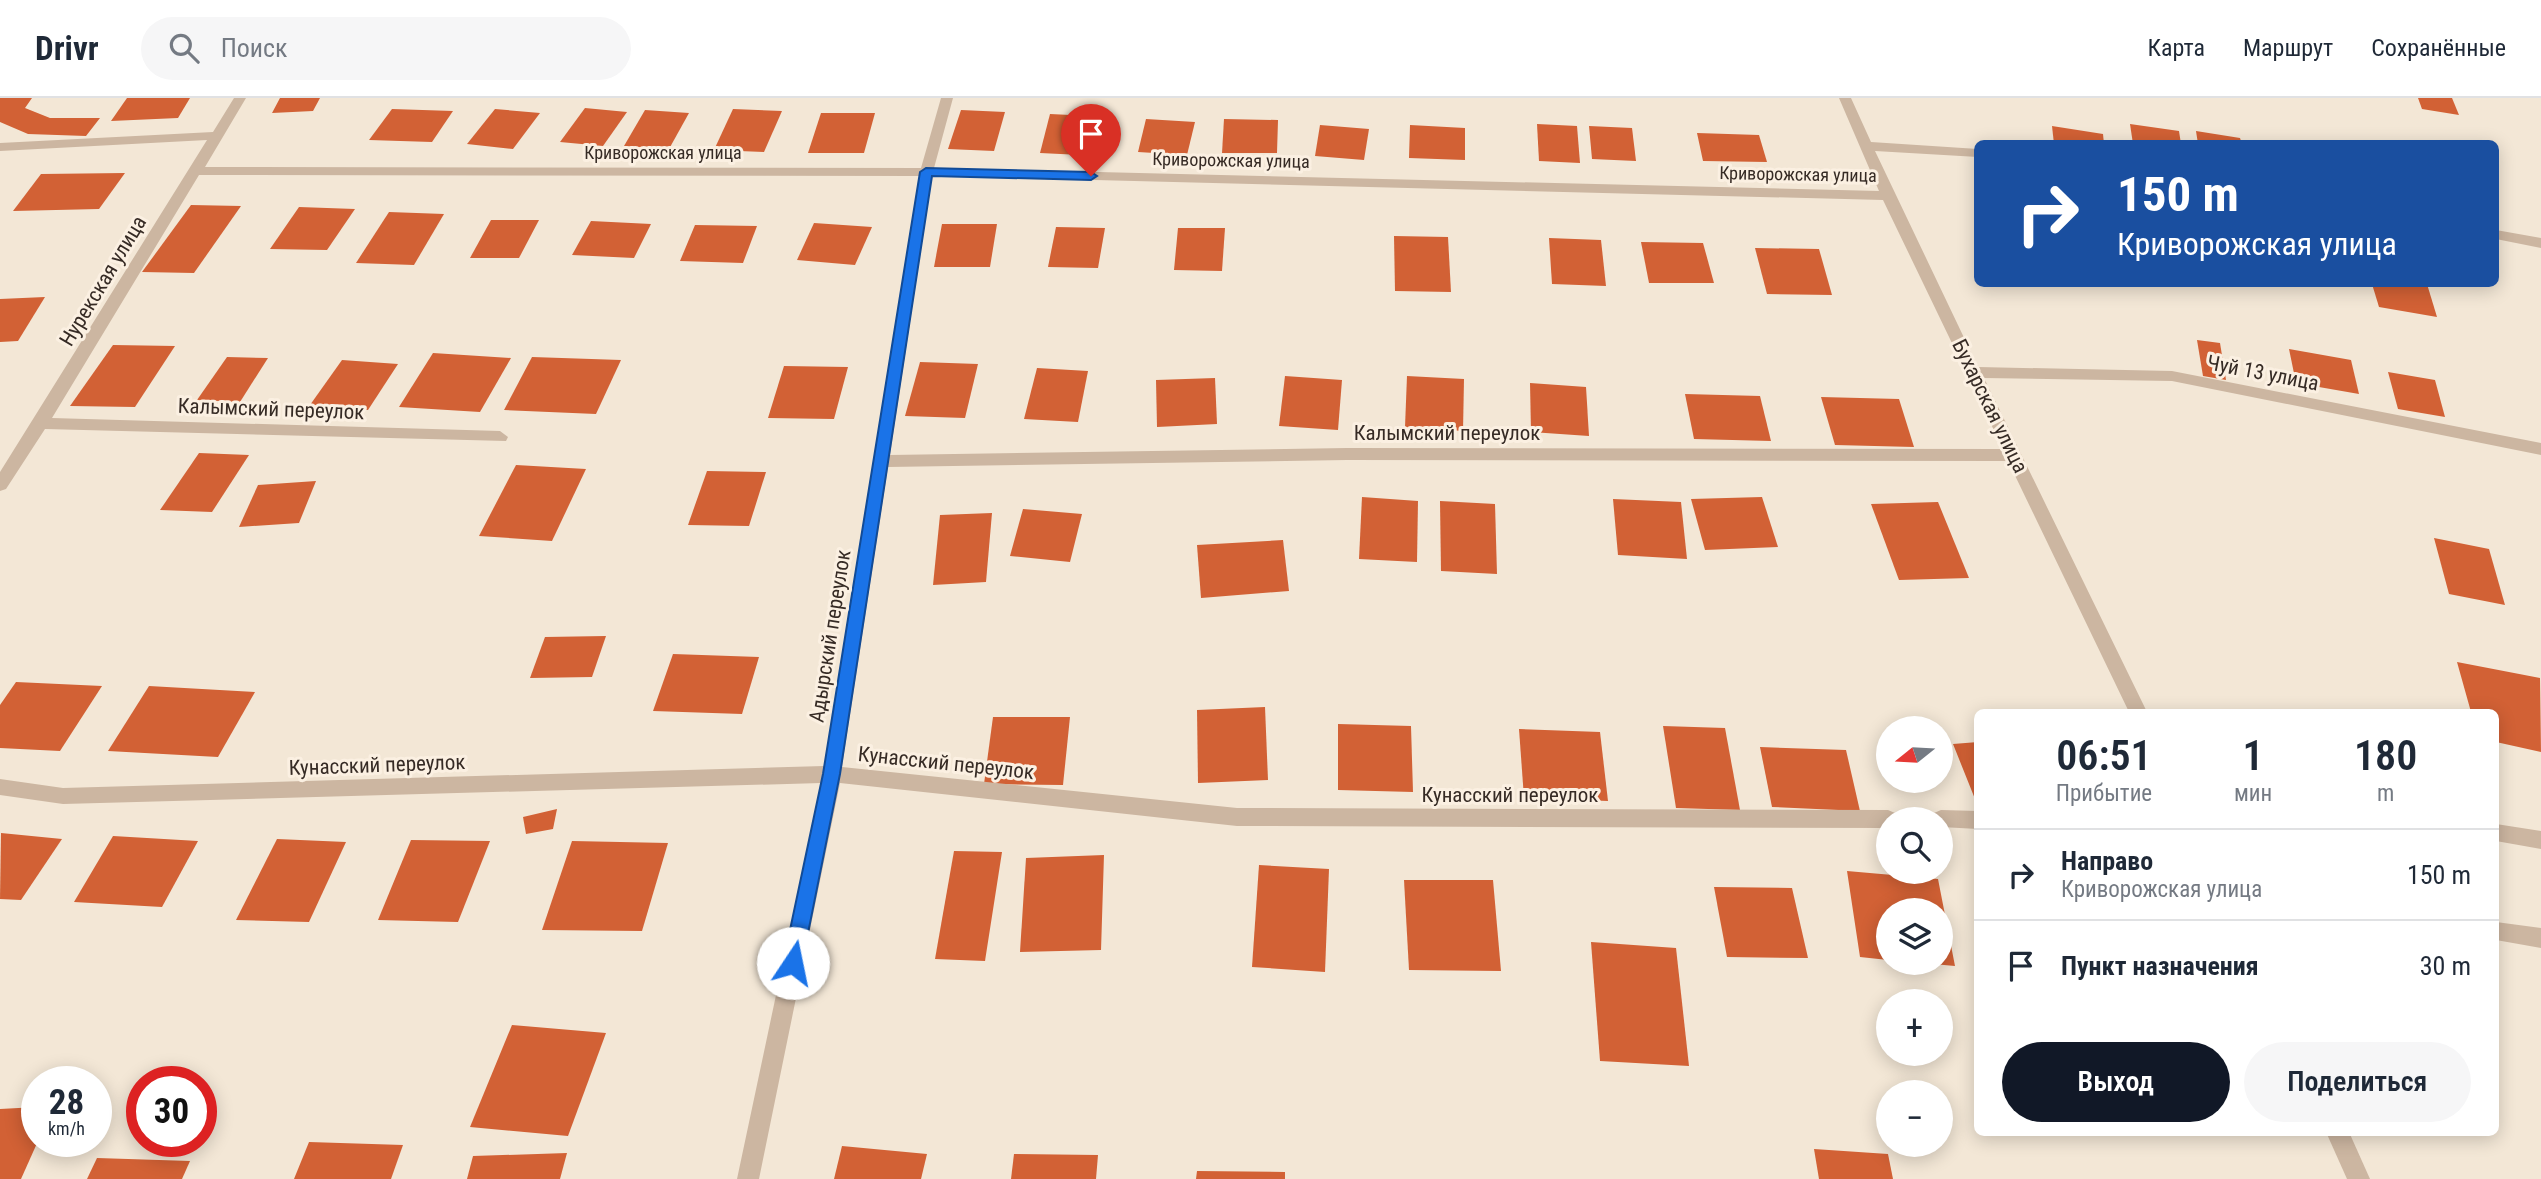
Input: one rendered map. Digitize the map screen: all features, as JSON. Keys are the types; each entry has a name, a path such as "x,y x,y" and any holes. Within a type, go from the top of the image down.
{"street":[{"name":"Нурекская улица","path":"0,485 41,423 240,98"},
{"name":"Адырский переулок","path":"748,1179 832,774 926,172 947,98"},
{"name":"Бухарская улица","path":"1845,98 1888,196 2137,709"},
{"path":"0,147 216,136"},
{"path":"1866,146 1974,153"},
{"name":"Криворожская улица","path":"195,171 926,172 1888,196"},
{"path":"2499,236 2541,243"},
{"name":"Чуй 13 улица","path":"1973,372 2172,376 2541,449"},
{"name":"Калымский переулок","path":"41,423 500,438"},
{"name":"Калымский переулок","path":"881,461 1347,454 2013,455"},
{"name":"Кунасский переулок","path":"0,787 62,796 832,774 1237,817 1876,819"},
{"path":"1953,819 1974,820"},
{"path":"2499,833 2541,840"},
{"path":"2499,931 2541,938"},
{"path":"2339,1136 2359,1179"}],"building":[{"path":"0,98 32,98 25,108 50,118 100,118 86,136 28,134 0,122"},
{"path":"127,98 190,98 178,118 111,121"},
{"path":"280,98 320,98 313,111 272,113"},
{"path":"2418,98 2452,98 2459,115 2422,109"},
{"path":"585,108 627,112 603,146 560,142"},
{"path":"392,109 453,111 432,142 369,140"},
{"path":"495,109 540,113 513,149 467,144"},
{"path":"733,109 782,111 764,152 714,150"},
{"path":"645,110 689,113 669,149 624,146"},
{"path":"961,110 1005,112 994,151 948,149"},
{"path":"821,113 875,113 864,153 808,153"},
{"path":"1050,114 1091,116 1081,155 1040,153"},
{"path":"1146,119 1195,122 1187,155 1138,152"},
{"path":"1224,119 1278,120 1277,153 1222,153"},
{"path":"1537,124 1577,126 1580,163 1539,161"},
{"path":"2130,124 2179,131 2180,140 2132,140"},
{"path":"1320,125 1369,129 1364,160 1315,156"},
{"path":"1410,125 1465,128 1465,160 1409,158"},
{"path":"1589,126 1632,128 1636,161 1592,159"},
{"path":"2052,126 2103,134 2104,140 2054,140"},
{"path":"2196,131 2241,140 2197,140"},
{"path":"1697,133 1759,135 1767,162 1703,161"},
{"path":"125,173 99,209 13,211 41,174"},
{"path":"191,205 241,206 194,273 142,272"},
{"path":"299,207 355,209 327,250 270,249"},
{"path":"389,212 444,214 414,265 356,263"},
{"path":"491,220 539,220 519,258 470,258"},
{"path":"591,221 651,224 634,258 572,255"},
{"path":"814,223 872,227 855,265 797,260"},
{"path":"942,224 997,224 990,267 934,267"},
{"path":"695,225 757,226 743,263 680,261"},
{"path":"1056,227 1105,228 1098,268 1048,267"},
{"path":"1178,228 1225,228 1222,271 1174,270"},
{"path":"1394,236 1448,237 1451,292 1395,291"},
{"path":"1549,238 1601,240 1606,286 1552,284"},
{"path":"1641,242 1703,243 1714,283 1649,283"},
{"path":"1755,248 1819,249 1832,295 1767,294"},
{"path":"2373,287 2428,287 2437,317 2379,307"},
{"path":"45,297 18,341 0,342 0,299"},
{"path":"2197,340 2220,343 2226,380 2203,376"},
{"path":"113,345 175,346 135,407 70,406"},
{"path":"2289,349 2351,360 2359,394 2296,383"},
{"path":"433,353 511,358 480,412 399,407"},
{"path":"227,357 268,358 240,402 197,400"},
{"path":"532,357 621,360 596,414 504,410"},
{"path":"342,360 398,364 368,410 310,405"},
{"path":"920,362 978,364 965,418 905,416"},
{"path":"784,366 848,367 834,419 768,418"},
{"path":"1037,368 1088,371 1078,422 1024,419"},
{"path":"2388,372 2435,380 2445,417 2398,409"},
{"path":"1285,376 1342,380 1338,430 1279,426"},
{"path":"1407,376 1464,379 1463,431 1405,427"},
{"path":"1215,378 1217,424 1157,427 1156,380"},
{"path":"1530,383 1586,387 1589,436 1531,432"},
{"path":"1685,394 1760,396 1771,441 1694,439"},
{"path":"1821,397 1899,399 1914,447 1835,445"},
{"path":"199,453 249,455 212,512 160,510"},
{"path":"516,465 586,469 552,541 479,536"},
{"path":"707,471 766,472 749,526 688,525"},
{"path":"316,481 299,523 239,527 258,485"},
{"path":"1362,497 1418,501 1417,562 1359,559"},
{"path":"1762,497 1778,547 1705,550 1691,499"},
{"path":"1613,499 1681,502 1687,559 1618,555"},
{"path":"1440,501 1495,504 1497,574 1441,571"},
{"path":"1938,502 1969,578 1899,580 1871,504"},
{"path":"1023,509 1082,514 1070,562 1010,556"},
{"path":"992,513 986,582 933,585 940,515"},
{"path":"2434,538 2489,549 2505,605 2449,594"},
{"path":"1283,540 1289,591 1201,598 1197,545"},
{"path":"606,636 592,677 530,678 545,637"},
{"path":"673,654 759,657 742,714 653,711"},
{"path":"2457,662 2540,678 2541,752 2499,743 2499,709 2470,709"},
{"path":"16,682 102,686 60,751 0,748 0,705"},
{"path":"149,686 255,692 218,757 108,751"},
{"path":"1265,707 1268,780 1198,783 1197,710"},
{"path":"993,717 1070,717 1063,785 984,784"},
{"path":"1338,724 1411,726 1413,792 1338,790"},
{"path":"1663,726 1725,728 1740,810 1676,808"},
{"path":"1519,729 1600,732 1608,801 1524,798"},
{"path":"1974,742 1974,796 1953,744"},
{"path":"1760,747 1846,750 1860,811 1772,807"},
{"path":"557,809 553,829 526,834 523,817"},
{"path":"1,833 62,839 21,900 0,899"},
{"path":"113,836 198,841 162,907 74,902"},
{"path":"277,839 346,842 309,922 236,920"},
{"path":"411,840 490,841 458,922 378,920"},
{"path":"572,841 668,843 642,931 542,930"},
{"path":"954,851 1002,852 985,961 935,959"},
{"path":"1104,855 1101,950 1020,952 1026,858"},
{"path":"1259,865 1329,869 1325,972 1252,967"},
{"path":"1847,871 1876,874 1876,884 1939,884 1942,898 1876,898 1876,959 1860,957"},
{"path":"1404,880 1493,880 1501,971 1409,970"},
{"path":"1714,887 1792,888 1808,958 1727,957"},
{"path":"1591,942 1676,948 1689,1066 1600,1061"},
{"path":"512,1025 606,1033 568,1136 470,1127"},
{"path":"21,1108 21,1157 31,1157 21,1179 0,1179 0,1109"},
{"path":"309,1142 403,1145 391,1179 294,1179"},
{"path":"842,1146 927,1154 921,1179 834,1179"},
{"path":"1814,1149 1876,1153 1876,1157 1889,1157 1893,1179 1819,1179"},
{"path":"567,1153 560,1179 467,1179 473,1156"},
{"path":"1014,1154 1098,1155 1096,1179 1011,1179"},
{"path":"97,1158 190,1161 182,1179 87,1179"},
{"path":"1197,1171 1285,1172 1285,1179 1196,1179"}],"route":[{"path":"793,963 832,774 926,172 1091,176"}]}
